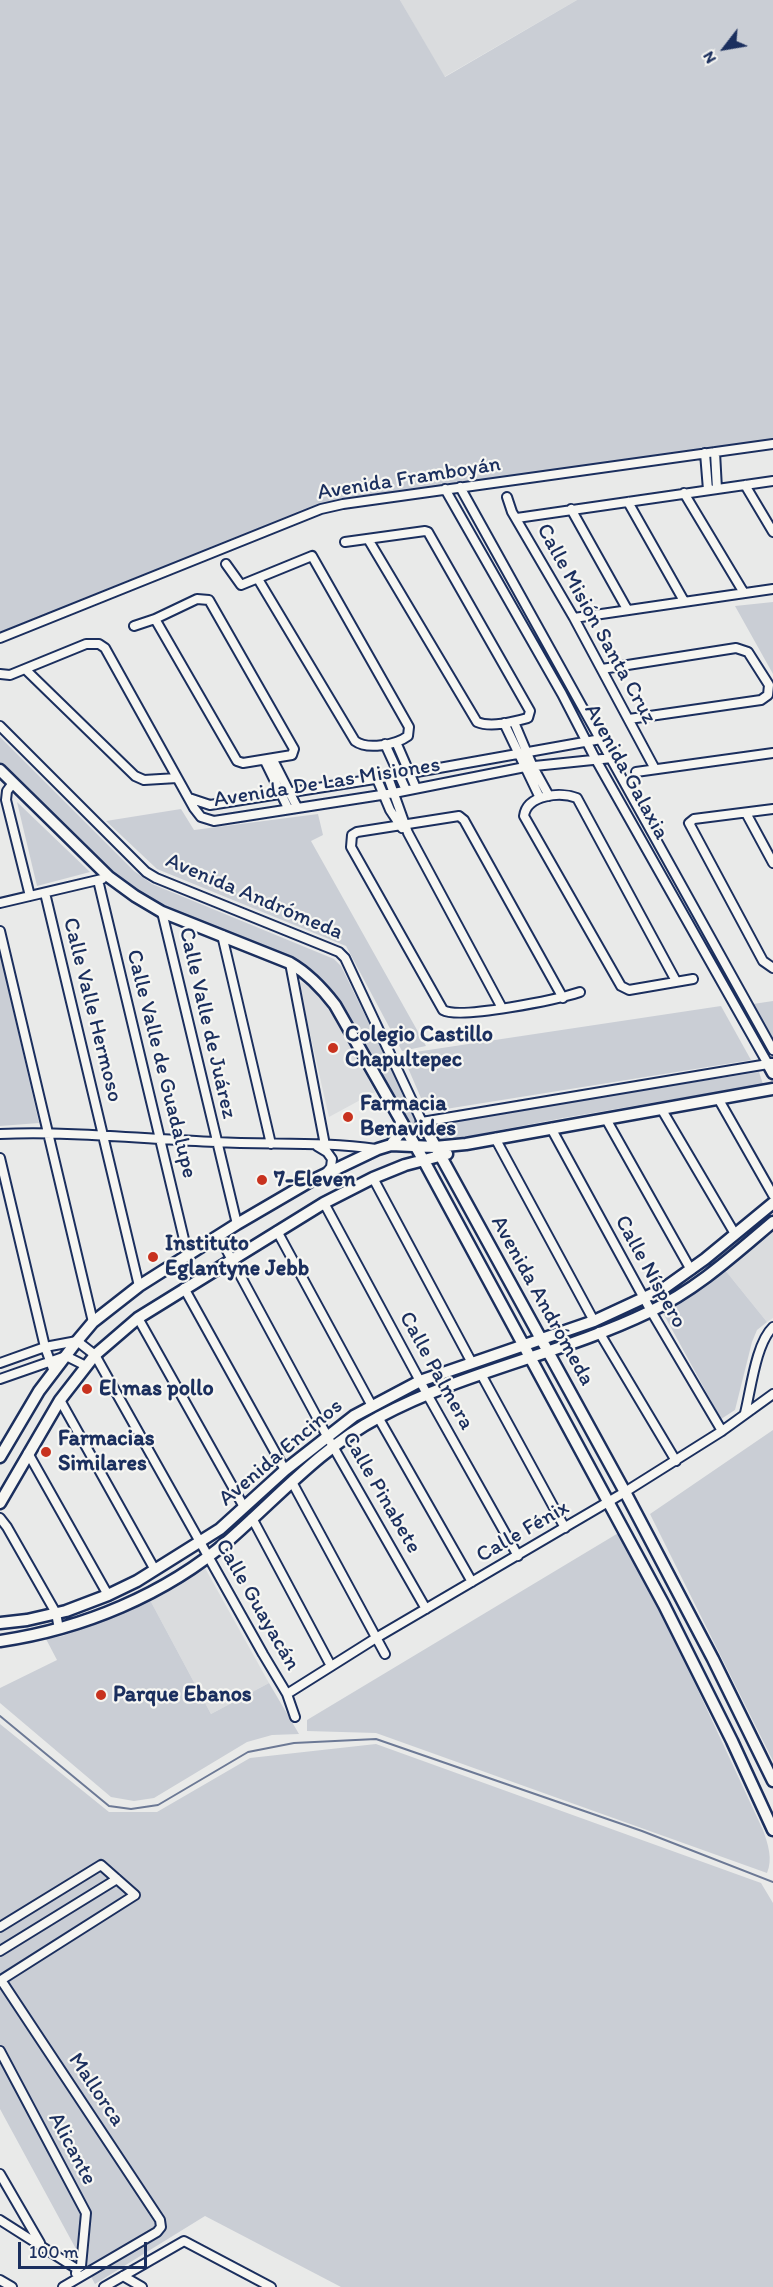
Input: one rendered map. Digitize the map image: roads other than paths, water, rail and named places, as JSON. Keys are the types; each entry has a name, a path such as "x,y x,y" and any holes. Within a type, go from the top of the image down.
{"street":[{"name":"Avenida Framboyán","path":"0,638 321,509 445,489 773,444"},
{"path":"715,452 717,489"},
{"path":"705,453 708,490"},
{"path":"517,518 773,481"},
{"path":"745,485 773,532"},
{"name":"Avenida Galaxia","path":"460,488 773,1050"},
{"name":"Avenida Galaxia","path":"445,489 771,1067"},
{"path":"684,494 744,593"},
{"name":"Calle Misión Santa Cruz","path":"507,496 509,506 574,618 655,769"},
{"path":"628,502 684,601"},
{"path":"571,509 627,609"},
{"path":"345,542 425,531 429,533 530,711 528,717 504,723 477,722 368,539"},
{"path":"226,564 241,585 307,556 313,557 409,727 408,736 385,744 362,745 355,741 258,579"},
{"path":"574,618 773,589"},
{"path":"134,626 155,619 197,599 209,600 294,749 289,758 243,763 234,757 155,619"},
{"path":"0,674 10,675 86,644 99,644 105,648 189,798"},
{"path":"602,669 742,649 753,657 769,685 765,698 760,700 629,719"},
{"path":"25,669 135,776 144,780 177,778"},
{"path":"562,694 574,690"},
{"path":"514,722 523,754"},
{"path":"504,723 523,754 540,798"},
{"name":"Avenida Andrómeda","path":"0,726 146,872 339,952 345,958 438,1152 625,1492 713,1659 773,1780"},
{"name":"Avenida De Las Misiones","path":"189,798 210,806 399,776 601,739"},
{"path":"396,742 416,788"},
{"path":"385,744 406,790"},
{"path":"636,772 773,753"},
{"name":"Avenida De Las Misiones","path":"189,798 198,814 206,820 214,820 394,793 529,767 595,758 612,758"},
{"path":"269,760 292,808"},
{"path":"529,767 549,796"},
{"name":"Avenida Andrómeda","path":"0,770 109,877 162,912 290,963 323,989 335,1005 424,1161 664,1605 773,1830"},
{"path":"388,777 401,825"},
{"path":"377,779 383,794 408,833 502,1008"},
{"path":"13,783 6,800 30,896"},
{"path":"676,981 577,798 549,796 540,798 529,805 524,816 621,986 629,990 693,979"},
{"path":"773,809 690,820 689,826 763,961 773,968"},
{"path":"747,813 773,863"},
{"path":"562,998 464,820 459,816 357,832 350,840 351,847 440,1005 449,1014 562,998 580,992"},
{"path":"0,903 109,877"},
{"name":"Calle Valle de Guadalupe","path":"98,880 188,1256"},
{"name":"Calle Valle Hermoso","path":"45,893 139,1286"},
{"name":"Calle Valle de Juárez","path":"162,912 237,1224"},
{"path":"0,931 93,1322"},
{"path":"222,935 271,1144"},
{"path":"290,963 321,1145 332,1159 331,1167 325,1174"},
{"path":"423,1122 771,1067"},
{"path":"0,1503 60,1401 95,1355 138,1318 324,1203 373,1178 405,1165 424,1161 438,1152 466,1144 773,1089"},
{"path":"719,1100 773,1195"},
{"path":"662,1110 735,1234"},
{"path":"606,1119 691,1269"},
{"path":"392,1145 399,1134 401,1121"},
{"name":"Calle Níspero","path":"551,1128 644,1299 722,1431"},
{"path":"0,1134 48,1133 217,1142 349,1145 378,1149"},
{"path":"495,1138 594,1321"},
{"path":"0,1379 52,1366 66,1356 93,1322 139,1286 237,1224 325,1174 378,1149 392,1145 415,1145 438,1152"},
{"path":"0,1158 45,1347 52,1366 0,1457"},
{"path":"373,1178 472,1363"},
{"name":"Calle Palmera","path":"324,1203 518,1556"},
{"name":"Avenida Encinos","path":"2,1621 56,1613 108,1595 155,1570 220,1529 285,1470 327,1436 372,1406 420,1381 594,1321 644,1299 691,1269 773,1203"},
{"name":"Avenida Encinos","path":"0,1641 59,1629 108,1612 144,1595 208,1556 333,1448 378,1417 427,1394 651,1311 715,1272 773,1222"},
{"path":"277,1231 372,1406"},
{"name":"Calle Pinabete","path":"219,1236 333,1448 426,1609"},
{"path":"184,1288 285,1470"},
{"path":"138,1318 244,1507"},
{"path":"746,1413 762,1345 766,1334 773,1327"},
{"path":"599,1332 676,1461"},
{"path":"0,1363 45,1347 77,1341 95,1355"},
{"name":"Calle Guayacán","path":"95,1355 287,1694 295,1717"},
{"path":"66,1356 86,1366"},
{"path":"481,1374 565,1528"},
{"name":"Calle Fénix","path":"287,1694 376,1638 676,1461 773,1394"},
{"path":"60,1401 155,1570"},
{"path":"378,1417 472,1582"},
{"path":"28,1453 108,1595"},
{"path":"292,1482 385,1654"},
{"path":"0,1518 56,1613 59,1629"},
{"path":"252,1518 331,1666"},
{"path":"0,1927 101,1865 135,1895 1,1980"},
{"path":"0,1951 117,1879"},
{"name":"Mallorca","path":"1,1980 160,2220 161,2227 157,2232 74,2280"},
{"name":"Alicante","path":"0,2050 86,2213 81,2266 77,2269 74,2280"},
{"path":"0,2174 41,2244"},
{"path":"0,2220 77,2269"},
{"path":"105,2287 183,2241 271,2287"},
{"path":"123,2276 142,2287"},
{"path":"0,2280 12,2287"},
{"path":"63,2287 74,2280"}],"waterway":[{"path":"0,1716 109,1806 131,1809 158,1805 248,1752 294,1743 376,1739 642,1831 773,1882"}],"place":[{"name":"Colegio Castillo Chapultepec","path":"333,1048"},
{"name":"Farmacia Benavides","path":"348,1117"},
{"name":"7-Eleven","path":"262,1180"},
{"name":"Instituto Eglantyne Jebb","path":"153,1257"},
{"name":"El mas pollo","path":"87,1389"},
{"name":"Farmacias Similares","path":"46,1452"},
{"name":"Parque Ebanos","path":"101,1695"}]}
